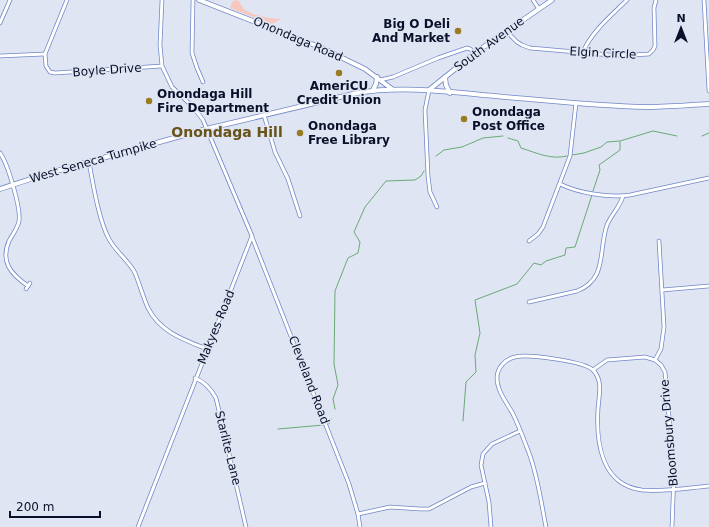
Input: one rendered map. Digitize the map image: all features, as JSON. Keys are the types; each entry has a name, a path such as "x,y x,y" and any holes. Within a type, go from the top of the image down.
{"main road":[{"name":"Onondaga Road","path":"199,0 322,48 355,64 378,78 392,89"},
{"name":"South Avenue","path":"429,90 474,53 552,0"},
{"path":"445,77 446,85 450,93"},
{"path":"373,90 378,78"},
{"name":"West Seneca Turnpike","path":"0,189 206,129 373,90 429,90 576,103 646,107 709,104"}],"street":[{"path":"0,23 10,0"},
{"path":"0,56 45,54 67,0"},
{"path":"162,0 160,45 162,66 172,86 194,108 203,120 252,236"},
{"path":"193,0 192,53 194,62 203,82"},
{"path":"533,0 539,9"},
{"path":"583,52 590,38 627,0"},
{"name":"Elgin Circle","path":"506,31 517,42 530,48 610,55 649,54 655,46 656,34 654,14 656,0"},
{"path":"704,0 709,91"},
{"path":"705,21 709,20"},
{"path":"378,78 393,77 438,58 467,48 474,53"},
{"name":"Boyle Drive","path":"45,54 47,69 52,73 162,66"},
{"path":"429,90 425,110 428,176 430,192 437,207"},
{"path":"530,241 543,227 570,156 576,103"},
{"path":"264,115 275,152 288,179 300,216"},
{"path":"0,153 6,162 18,203 19,223 4,248 4,255 8,269 28,286"},
{"path":"89,162 107,234 117,250 135,273 151,313 163,327 172,334 207,349"},
{"path":"560,184 578,190 603,195 623,196 709,178"},
{"path":"529,302 577,292 590,284 600,266 606,228 611,216 622,202 623,196"},
{"name":"Makyes Road","path":"138,527 195,378 252,236"},
{"name":"Cleveland Road","path":"252,236 334,443 349,484 358,514 360,527"},
{"path":"593,370 607,360 644,357 655,360 663,340 664,327 659,241"},
{"path":"662,290 709,286"},
{"path":"546,527 530,455 498,387 498,372 502,364 509,358 516,356 573,362 587,365 593,370 600,386 597,422 599,447 606,465 616,477 634,488 642,490 709,486"},
{"name":"Bloomsbury Drive","path":"655,360 664,372 673,452 674,489 672,527"},
{"name":"Starlite Lane","path":"195,378 201,380 209,387 216,398 246,527"},
{"path":"491,527 481,465 482,458 485,450 492,444 520,431"},
{"path":"358,514 390,506 429,509 471,487 485,483"}],"shaded area":[{"path":"235,0 239,1 247,11 262,16 281,19 272,24 230,8 232,2"}],"waterway":[{"path":"572,155 584,153 601,147 607,142 620,141 653,131 677,136"},
{"path":"702,136 709,133"},
{"path":"436,156 444,150 462,147 483,138 503,136"},
{"path":"508,138 518,141 521,148 538,154 550,157 567,156"},
{"path":"593,191 600,170 599,165 620,150 620,142"},
{"path":"335,409 333,399 338,385 334,364 335,291 348,258 358,253 360,242 354,232 365,207 386,181 415,180 421,176 424,171"},
{"path":"463,421 466,382 476,372 475,355 480,333 475,300 517,284 534,263 541,265 546,261 565,255 566,248 575,247 592,195"},
{"path":"329,424 331,419"},
{"path":"278,429 324,425"}],"place":[{"name":"Big O Deli And Market","path":"458,31"},
{"name":"AmeriCU Credit Union","path":"339,73"},
{"name":"Onondaga Hill Fire Department","path":"149,101"},
{"name":"Onondaga Post Office","path":"464,119"},
{"name":"Onondaga Free Library","path":"300,133"}],"district":[{"name":"Onondaga Hill","path":"227,132"}]}
